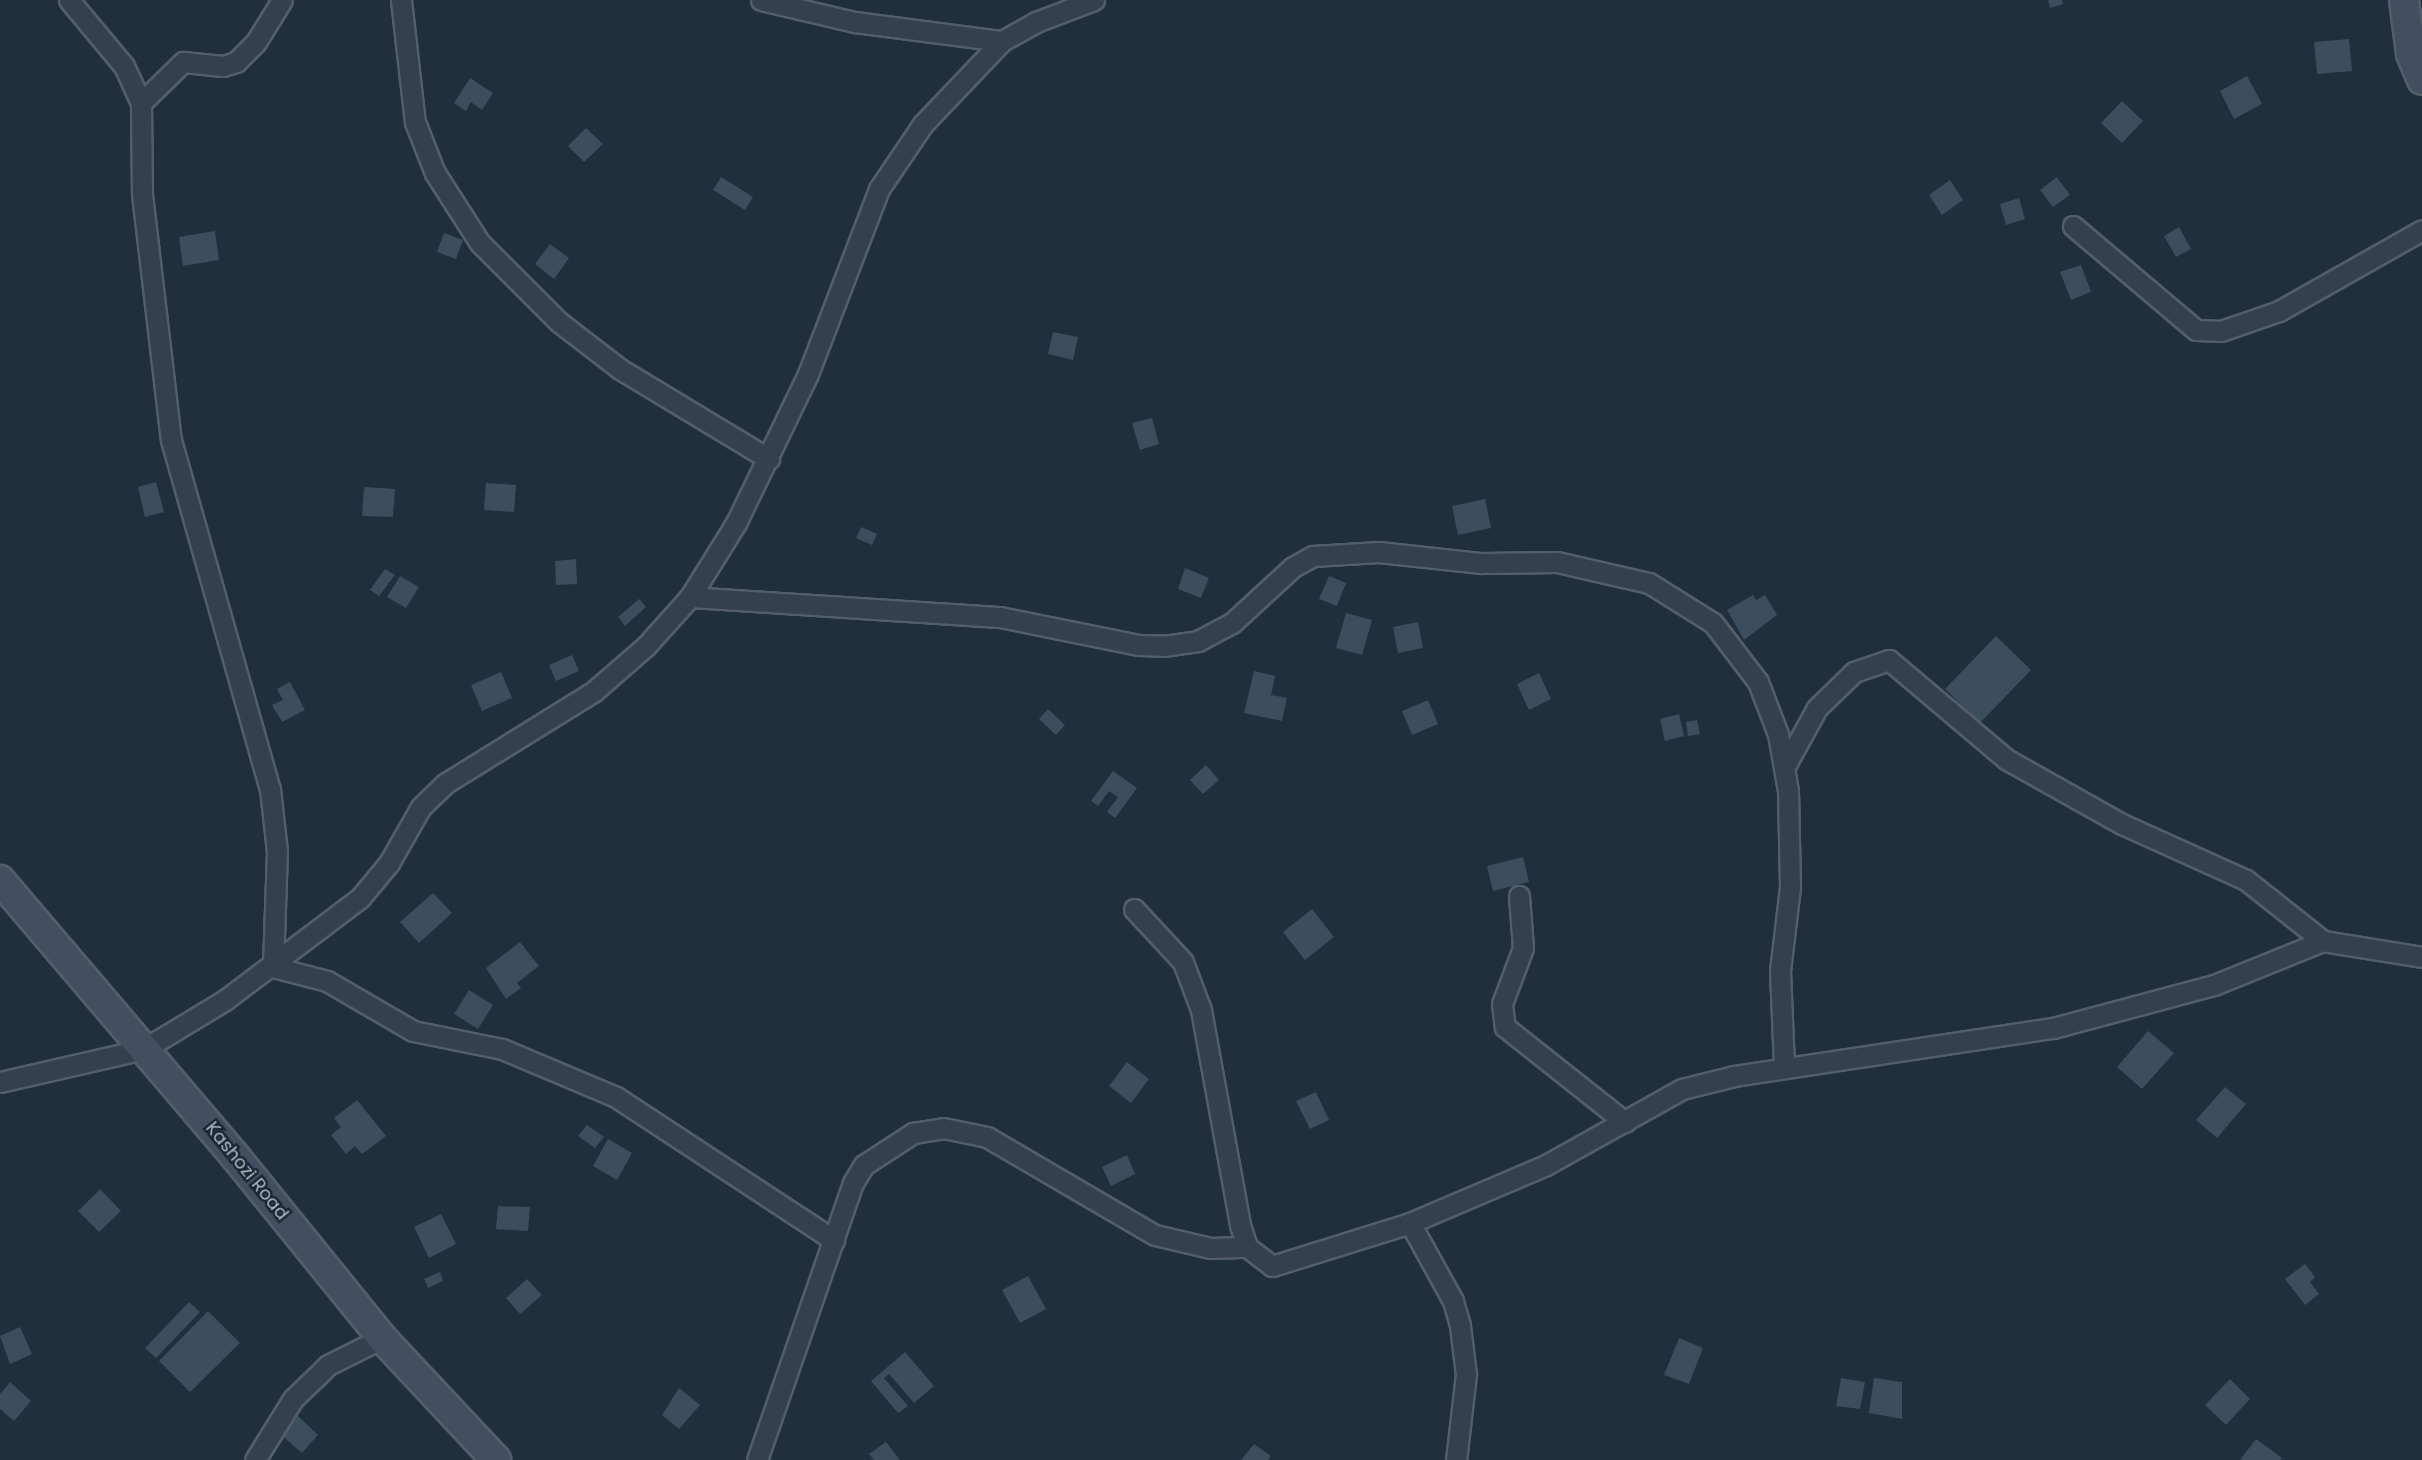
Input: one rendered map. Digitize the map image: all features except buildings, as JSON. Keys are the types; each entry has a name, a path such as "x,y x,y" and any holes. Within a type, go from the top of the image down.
{"main road":[{"path":"2404,0 2411,54 2422,80"},
{"name":"Kashozi Road","path":"0,880 144,1049 382,1338 496,1460"}],"street":[{"path":"69,0 124,66 141,103 142,194 171,440 270,789 277,851 273,967"},
{"path":"141,103 183,62 223,66 236,62 256,42 282,0"},
{"path":"401,0 415,122 435,173 480,243 559,322 620,369 769,459"},
{"path":"761,0 855,22 1002,41"},
{"path":"0,1082 144,1049 273,967 360,898 389,863 421,807 446,783 593,692 646,646 690,597 769,459 808,374 879,189 923,124 1002,41 1036,22 1094,0"},
{"path":"2073,226 2196,330 2221,331 2279,311 2422,230"},
{"path":"690,597 1000,617 1139,645 1163,646 1198,641 1232,623 1293,567 1313,556 1379,552 1481,563 1557,562 1649,583 1713,622 1758,682 1778,734 1784,768 1790,887 1780,971 1784,1068"},
{"path":"1784,768 1817,708 1854,672 1889,660 2007,759 2122,824 2246,880 2323,942"},
{"path":"1520,896 1523,948 1502,1004 1505,1027 1625,1122"},
{"path":"1134,909 1183,962 1201,1010 1225,1163 1247,1247 1261,1261 1284,1266 1409,1223 1546,1166 1682,1089 1784,1068 2053,1028 2214,985 2323,942 2422,957"},
{"path":"273,967 327,981 413,1031 502,1049 615,1097 834,1240"},
{"path":"757,1460 853,1183 864,1165 913,1133 943,1128 987,1137 1155,1235 1211,1248 1247,1247"},
{"path":"1409,1223 1453,1301 1460,1326 1466,1374 1456,1460"},
{"path":"255,1460 293,1399 328,1365 382,1338"}]}
